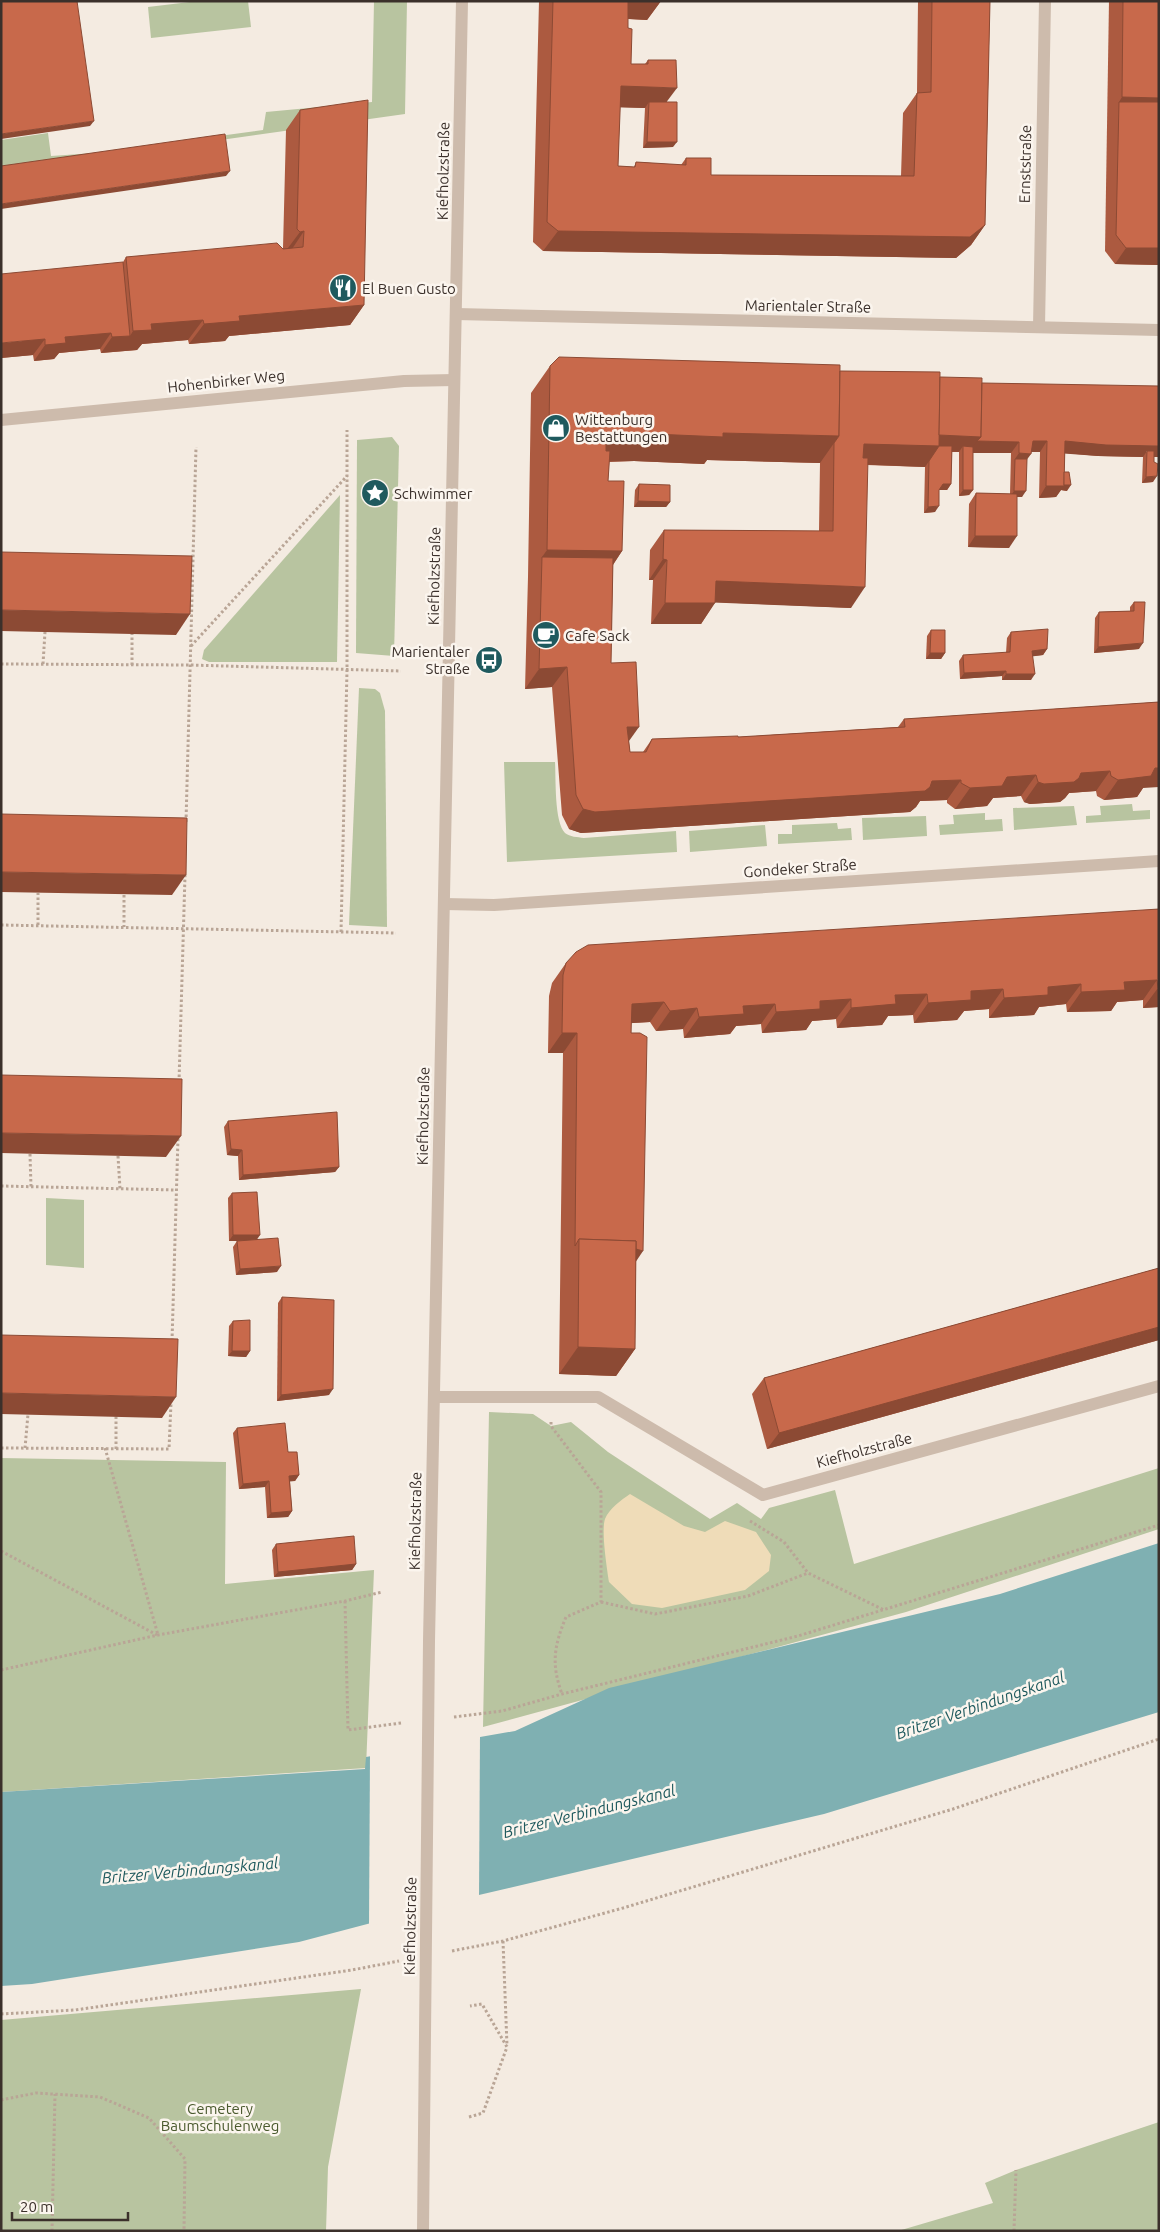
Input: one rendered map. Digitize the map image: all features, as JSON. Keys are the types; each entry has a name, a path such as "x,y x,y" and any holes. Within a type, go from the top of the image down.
{"street":[{"name":"Kiefholzstraße","path":"423,2231 429,1640 462,1"},
{"name":"Ernststraße","path":"1039,327 1045,1"},
{"name":"Marientaler Straße","path":"456,314 1159,330"},
{"name":"Hohenbirker Weg","path":"1,420 404,381 454,380"},
{"name":"Gondeker Straße","path":"444,904 494,904 1159,861"},
{"name":"Kiefholzstraße","path":"550,1397 598,1398 763,1495 1159,1386"},
{"path":"434,1396 550,1397"}],"path":[{"path":"342,932 347,670 347,430"},
{"path":"186,830 196,447"},
{"path":"190,646 347,476"},
{"path":"43,664 45,632"},
{"path":"132,634 132,665"},
{"path":"1,664 190,665 401,671"},
{"path":"179,1083 185,869"},
{"path":"38,893 38,926"},
{"path":"124,895 124,926"},
{"path":"1,925 183,927 396,933"},
{"path":"172,1349 178,1132"},
{"path":"30,1154 32,1187"},
{"path":"118,1156 120,1189"},
{"path":"1,1186 176,1190"},
{"path":"550,1397 551,1426 602,1492 600,1602"},
{"path":"1,1448 169,1449 171,1399"},
{"path":"25,1448 28,1414"},
{"path":"116,1416 116,1448"},
{"path":"105,1448 158,1635"},
{"path":"444,1718 502,1712 562,1694 798,1636 1159,1525"},
{"path":"784,1542 808,1573 884,1610"},
{"path":"1,1551 158,1635"},
{"path":"562,1694 555,1667 556,1642 566,1617 600,1602 655,1614 748,1596 808,1573"},
{"path":"1,1670 158,1635 345,1602 382,1592"},
{"path":"345,1602 348,1730 406,1723"},
{"path":"447,1952 503,1941 953,1810 1159,1739"},
{"path":"469,2117 483,2113 507,2046 503,1941"},
{"path":"1,2014 76,2010 409,1960"},
{"path":"470,2006 482,2004 507,2046"},
{"path":"1,2100 36,2093 100,2097 149,2118 185,2159 184,2231"},
{"path":"52,2231 55,2094"},
{"path":"1014,2231 1016,2170"}],"green space":[{"path":"198,1 248,1 251,27 151,38 148,7"},
{"path":"374,1 407,1 405,114 1,171 1,140 48,133 51,156 94,153 263,130 266,112 372,102"},
{"path":"392,437 399,446 394,656 356,653 357,440"},
{"path":"340,495 337,662 209,662 202,659 204,650"},
{"path":"359,688 375,689 380,693 385,711 387,927 349,925"},
{"path":"504,762 555,762 557,810 561,827 565,833 574,837 584,838 676,831 677,852 507,862"},
{"path":"1132,804 1133,811 1150,810 1150,819 1086,823 1086,816 1101,815 1100,806"},
{"path":"1074,806 1077,825 1014,830 1013,808"},
{"path":"985,813 985,820 1002,819 1003,831 940,835 939,825 954,824 953,815"},
{"path":"926,816 927,836 863,840 862,818"},
{"path":"837,823 838,829 851,828 852,840 778,844 778,834 792,834 792,825"},
{"path":"765,825 767,846 690,852 689,831"},
{"path":"46,1198 84,1200 84,1268 46,1265"},
{"path":"489,1412 533,1414 551,1426 571,1422 608,1452 710,1519 737,1503 761,1519 769,1508 835,1490 854,1564 1159,1468 1159,1529 906,1612 483,1727"},
{"path":"1,1458 226,1462 225,1584 374,1570 366,1768 1,1792"},
{"name":"Cemetery Baumschulenweg","path":"361,1989 328,2167 326,2231 1,2231 1,2020"},
{"path":"1159,2122 1159,2231 898,2231 993,2203 985,2183 1016,2170"}],"sand":[{"path":"630,1494 684,1526 705,1532 725,1521 756,1532 771,1555 769,1571 745,1590 662,1608 632,1604 609,1582 604,1532 605,1519 609,1512"}],"water":[{"name":"Britzer Verbindungskanal","path":"1159,1543 1159,1712 824,1814 466,1898 299,1942 32,1984 1,1986 1,1792 365,1769 366,1757 515,1731 609,1688 1000,1594"}],"pier":[{"path":"480,1734 479,1898 369,1926 370,1754"}],"building":[{"path":"1,1 77,1 94,121 1,134"},
{"path":"553,1 628,1 628,28 632,29 631,64 648,64 648,60 676,60 677,88 621,86 618,166 635,167 636,162 686,165 686,158 711,158 711,175 914,176 917,93 931,92 932,1 990,1 985,225 970,237 558,231 547,222"},
{"path":"1123,1 1159,1 1159,98 1122,97"},
{"path":"368,100 364,305 239,316 240,321 204,324 203,320 151,324 152,330 133,331 126,257 277,243 283,249 303,247 304,231 300,232 297,229 300,110"},
{"path":"649,102 677,102 677,142 647,142"},
{"path":"1119,102 1159,102 1159,248 1126,248 1116,235"},
{"path":"225,134 230,171 1,204 1,166"},
{"path":"123,262 130,336 112,337 111,333 65,337 66,343 45,345 45,339 1,343 1,274"},
{"path":"559,357 840,365 839,436 723,433 723,437 653,434 606,435 606,451 610,451 608,481 624,481 622,551 547,550 550,366"},
{"path":"840,371 940,372 939,446 864,444 863,458 868,458 865,587 716,581 715,603 665,603 667,560 663,559 664,530 833,531 834,443 839,436"},
{"path":"940,377 982,378 981,437 939,435"},
{"path":"982,383 1159,386 1159,446 1106,445 1065,441 1064,486 1046,486 1047,441 1033,441 1031,454 1019,453 1019,442 977,441 981,437"},
{"path":"939,446 952,446 951,484 943,484 939,490 939,506 928,507 929,461"},
{"path":"963,446 973,447 973,490 963,490"},
{"path":"1147,451 1154,451 1154,462 1158,464 1157,476 1146,477"},
{"path":"1015,459 1027,459 1026,491 1014,491"},
{"path":"1064,472 1069,472 1071,485 1064,485"},
{"path":"639,484 670,485 670,502 638,501"},
{"path":"976,493 1017,494 1017,536 975,536"},
{"path":"1,552 192,556 190,614 1,610"},
{"path":"542,557 613,558 611,663 636,662 639,727 627,727 630,752 646,752 652,739 738,737 905,727 904,719 1159,702 1159,768 1155,768 1151,776 1118,780 1111,776 1110,771 1081,773 1074,782 1044,784 1038,782 1036,775 1007,777 1002,786 970,788 961,783 961,780 932,781 930,787 925,791 595,812 583,809 576,795 567,667 539,669"},
{"path":"1134,602 1145,602 1143,643 1098,647 1099,612 1134,611"},
{"path":"1048,629 1047,649 1032,651 1035,674 1006,674 1006,671 964,673 963,655 1010,652 1011,632"},
{"path":"931,630 945,630 945,653 930,653"},
{"path":"1,814 187,818 186,875 1,872"},
{"path":"1159,909 1159,988 1157,980 1124,982 1125,990 1081,992 1081,984 1048,987 1048,995 1004,998 1003,989 971,991 971,1000 928,1003 927,994 895,995 896,1004 851,1008 851,999 820,1001 820,1009 776,1012 775,1004 743,1006 744,1014 699,1017 697,1008 670,1011 664,1002 632,1004 631,1033 640,1033 647,1037 643,1251 636,1249 636,1241 579,1239 575,1246 577,1033 562,1033 563,975 566,963 576,952 588,945"},
{"path":"1,1075 182,1079 181,1136 1,1133"},
{"path":"337,1112 339,1167 243,1175 242,1150 231,1149 228,1121"},
{"path":"257,1192 260,1235 233,1235 232,1193"},
{"path":"278,1238 281,1266 240,1269 237,1241"},
{"path":"579,1239 636,1241 635,1349 578,1347"},
{"path":"1159,1268 1159,1327 779,1433 764,1378"},
{"path":"282,1297 334,1300 333,1389 281,1395"},
{"path":"250,1320 250,1351 232,1351 233,1321"},
{"path":"1,1335 178,1339 176,1397 1,1393"},
{"path":"285,1423 288,1452 297,1452 299,1475 289,1476 292,1511 271,1513 269,1481 243,1484 237,1428"},
{"path":"354,1536 356,1564 278,1572 276,1544"}],"place":[{"name":"El Buen Gusto","path":"343,288"},
{"name":"Wittenburg Bestattungen","path":"556,428"},
{"name":"Schwimmer","path":"375,493"},
{"name":"Cafe Sack","path":"546,635"},
{"name":"Marientaler Straße","path":"489,660"}]}
